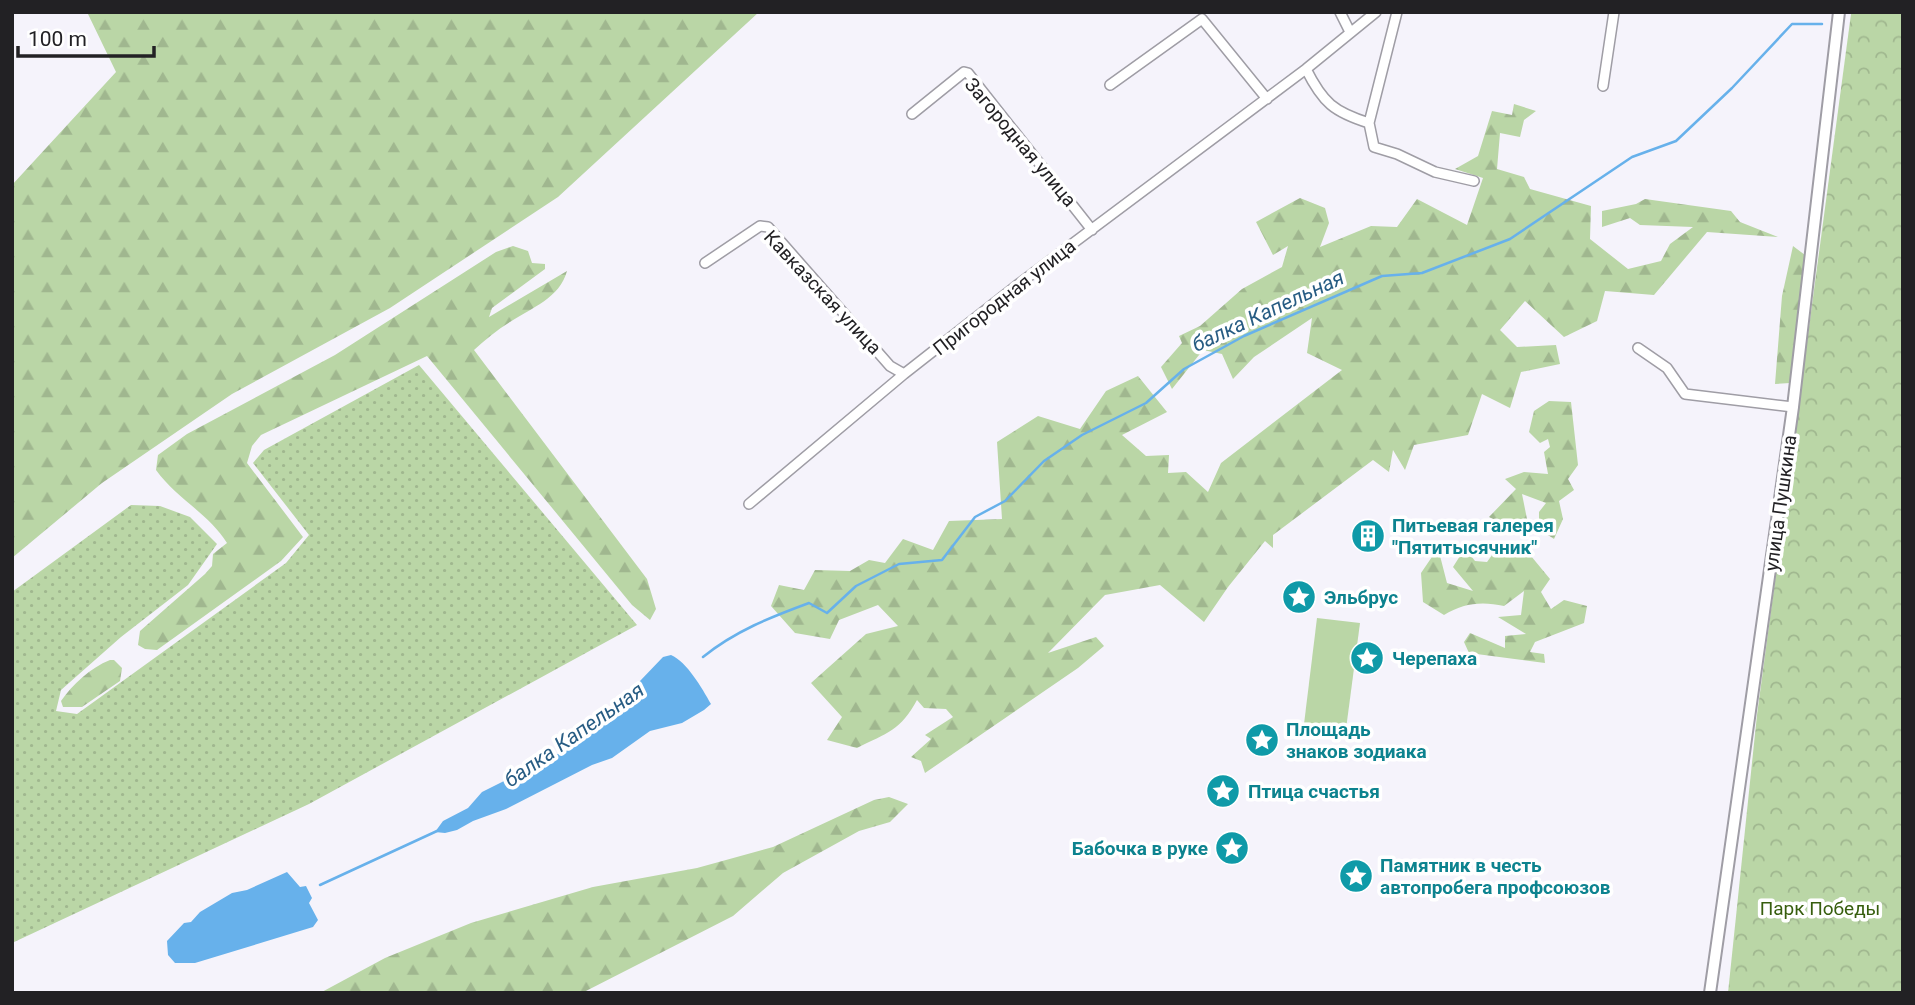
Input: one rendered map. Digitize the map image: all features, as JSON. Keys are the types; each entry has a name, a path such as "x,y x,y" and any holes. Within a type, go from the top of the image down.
{"street":[{"path":"1340,12 1350,32"},
{"name":"Пригородная улица","path":"749,504 904,374 1267,99 1376,12"},
{"path":"1397,12 1369,123 1374,147 1397,154 1435,172 1474,181"},
{"path":"1604,86 1614,12"},
{"name":"улица Пушкина","path":"1710,993 1793,407 1839,12"},
{"path":"1110,85 1202,19 1267,99"},
{"path":"1306,69 1317,91 1330,106 1346,116 1369,123"},
{"name":"Загородная улица","path":"912,114 964,72 968,74 1092,230"},
{"name":"Кавказская улица","path":"705,263 760,226 768,227 890,366 904,374"},
{"path":"1638,348 1667,368 1685,394 1793,407"}],"green space":[{"path":"87,12 759,12 558,197 390,308 232,394 102,483 12,558 12,185 116,72"},
{"name":"Парк Победы","path":"1903,12 1903,993 1728,993 1757,715 1851,14"},
{"path":"1514,104 1536,111 1524,120 1520,137 1500,133 1497,169 1524,177 1530,189 1591,206 1590,239 1628,269 1661,261 1670,244 1693,227 1640,225 1630,218 1602,227 1602,211 1636,204 1645,199 1731,211 1740,222 1778,237 1707,232 1654,295 1605,291 1597,321 1564,337 1525,301 1500,330 1517,347 1556,345 1560,364 1521,372 1510,408 1482,394 1468,435 1414,445 1405,470 1393,450 1389,472 1373,460 1273,535 1273,548 1265,541 1204,622 1160,585 1105,595 1048,653 1096,637 1104,646 1078,668 925,773 921,761 911,757 931,739 925,735 953,717 946,709 924,708 917,700 899,724 857,748 827,740 842,717 811,683 866,634 898,626 878,605 839,620 830,639 795,633 771,606 779,585 804,590 815,570 850,571 869,560 885,563 903,539 933,550 949,521 1002,519 997,442 1038,416 1080,429 1106,391 1138,376 1167,412 1122,435 1146,456 1169,455 1168,473 1186,472 1208,492 1221,463 1342,370 1307,353 1312,318 1254,357 1233,379 1222,354 1203,350 1172,389 1161,367 1182,343 1179,336 1200,326 1242,289 1282,267 1288,246 1273,255 1256,222 1300,198 1325,208 1329,223 1320,247 1371,226 1397,227 1417,199 1467,225 1483,178 1455,169 1478,156 1492,111 1512,115"},
{"path":"513,246 528,251 532,263 545,264 545,269 492,308 489,317 567,271 551,295 500,328 474,350 647,579 656,609 650,620 632,605 427,356 261,435 252,446 247,463 303,537 281,561 157,650 138,645 140,631 205,574 212,566 213,554 227,543 211,523 156,470 158,455 187,434 335,355 496,252"},
{"path":"1793,246 1805,255 1790,383 1775,384 1782,296"},
{"path":"419,365 637,625 309,804 12,943 12,592 131,505 160,506 190,517 217,544 188,585 121,637 61,690 56,711 77,714 286,563 309,535 253,463 264,450"},
{"path":"1549,401 1571,402 1578,465 1568,479 1574,490 1559,501 1563,519 1554,539 1539,529 1539,512 1546,503 1522,494 1528,524 1524,535 1489,517 1516,489 1505,479 1524,472 1548,474 1544,452 1550,447 1548,439 1540,443 1529,432 1534,411"},
{"path":"1522,545 1550,579 1541,592 1551,609 1564,600 1587,606 1584,623 1535,642 1530,652 1544,654 1545,663 1469,653 1464,642 1470,633 1505,648 1505,636 1526,634 1498,617 1521,615 1524,591 1504,606 1473,604 1444,615 1423,602 1421,573 1438,548 1447,583 1473,591 1453,567 1465,548 1475,561 1487,562 1498,547"},
{"path":"1317,618 1360,623 1346,729 1304,724"},
{"path":"114,660 122,668 120,681 82,707 63,707 61,701 77,683 96,667"},
{"path":"889,797 908,804 890,822 859,831 783,873 733,916 582,993 320,993 385,958 471,923 593,887 697,868 773,847 874,800"}],"water":[{"path":"671,655 688,669 711,704 704,710 682,723 650,731 612,758 592,765 506,809 457,830 435,832 443,821 468,808 482,792 532,767 533,763 571,749 579,738 617,705 663,657"},
{"path":"287,872 300,887 306,886 312,898 309,903 318,920 313,927 195,963 175,963 168,955 167,941 184,923 191,922 200,912 232,893 247,890"}],"waterway":[{"name":"балка Капельная","path":"703,657 741,632 809,603 827,613 856,586 899,564 942,560 975,517 1005,501 1044,461 1082,435 1146,403 1184,369 1244,336 1382,276 1422,273 1510,239 1632,157 1676,141 1732,88 1792,24 1822,24"},
{"name":"балка Капельная","path":"320,885 437,831"}],"place":[{"name":"Питьевая галерея \"Пятитысячник\"","path":"1368,536"},
{"name":"Эльбрус","path":"1299,597"},
{"name":"Черепаха","path":"1367,658"},
{"name":"Площадь знаков зодиака","path":"1262,740"},
{"name":"Птица счастья","path":"1223,791"},
{"name":"Бабочка в руке","path":"1232,848"},
{"name":"Памятник в честь автопробега профсоюзов","path":"1356,876"}]}
